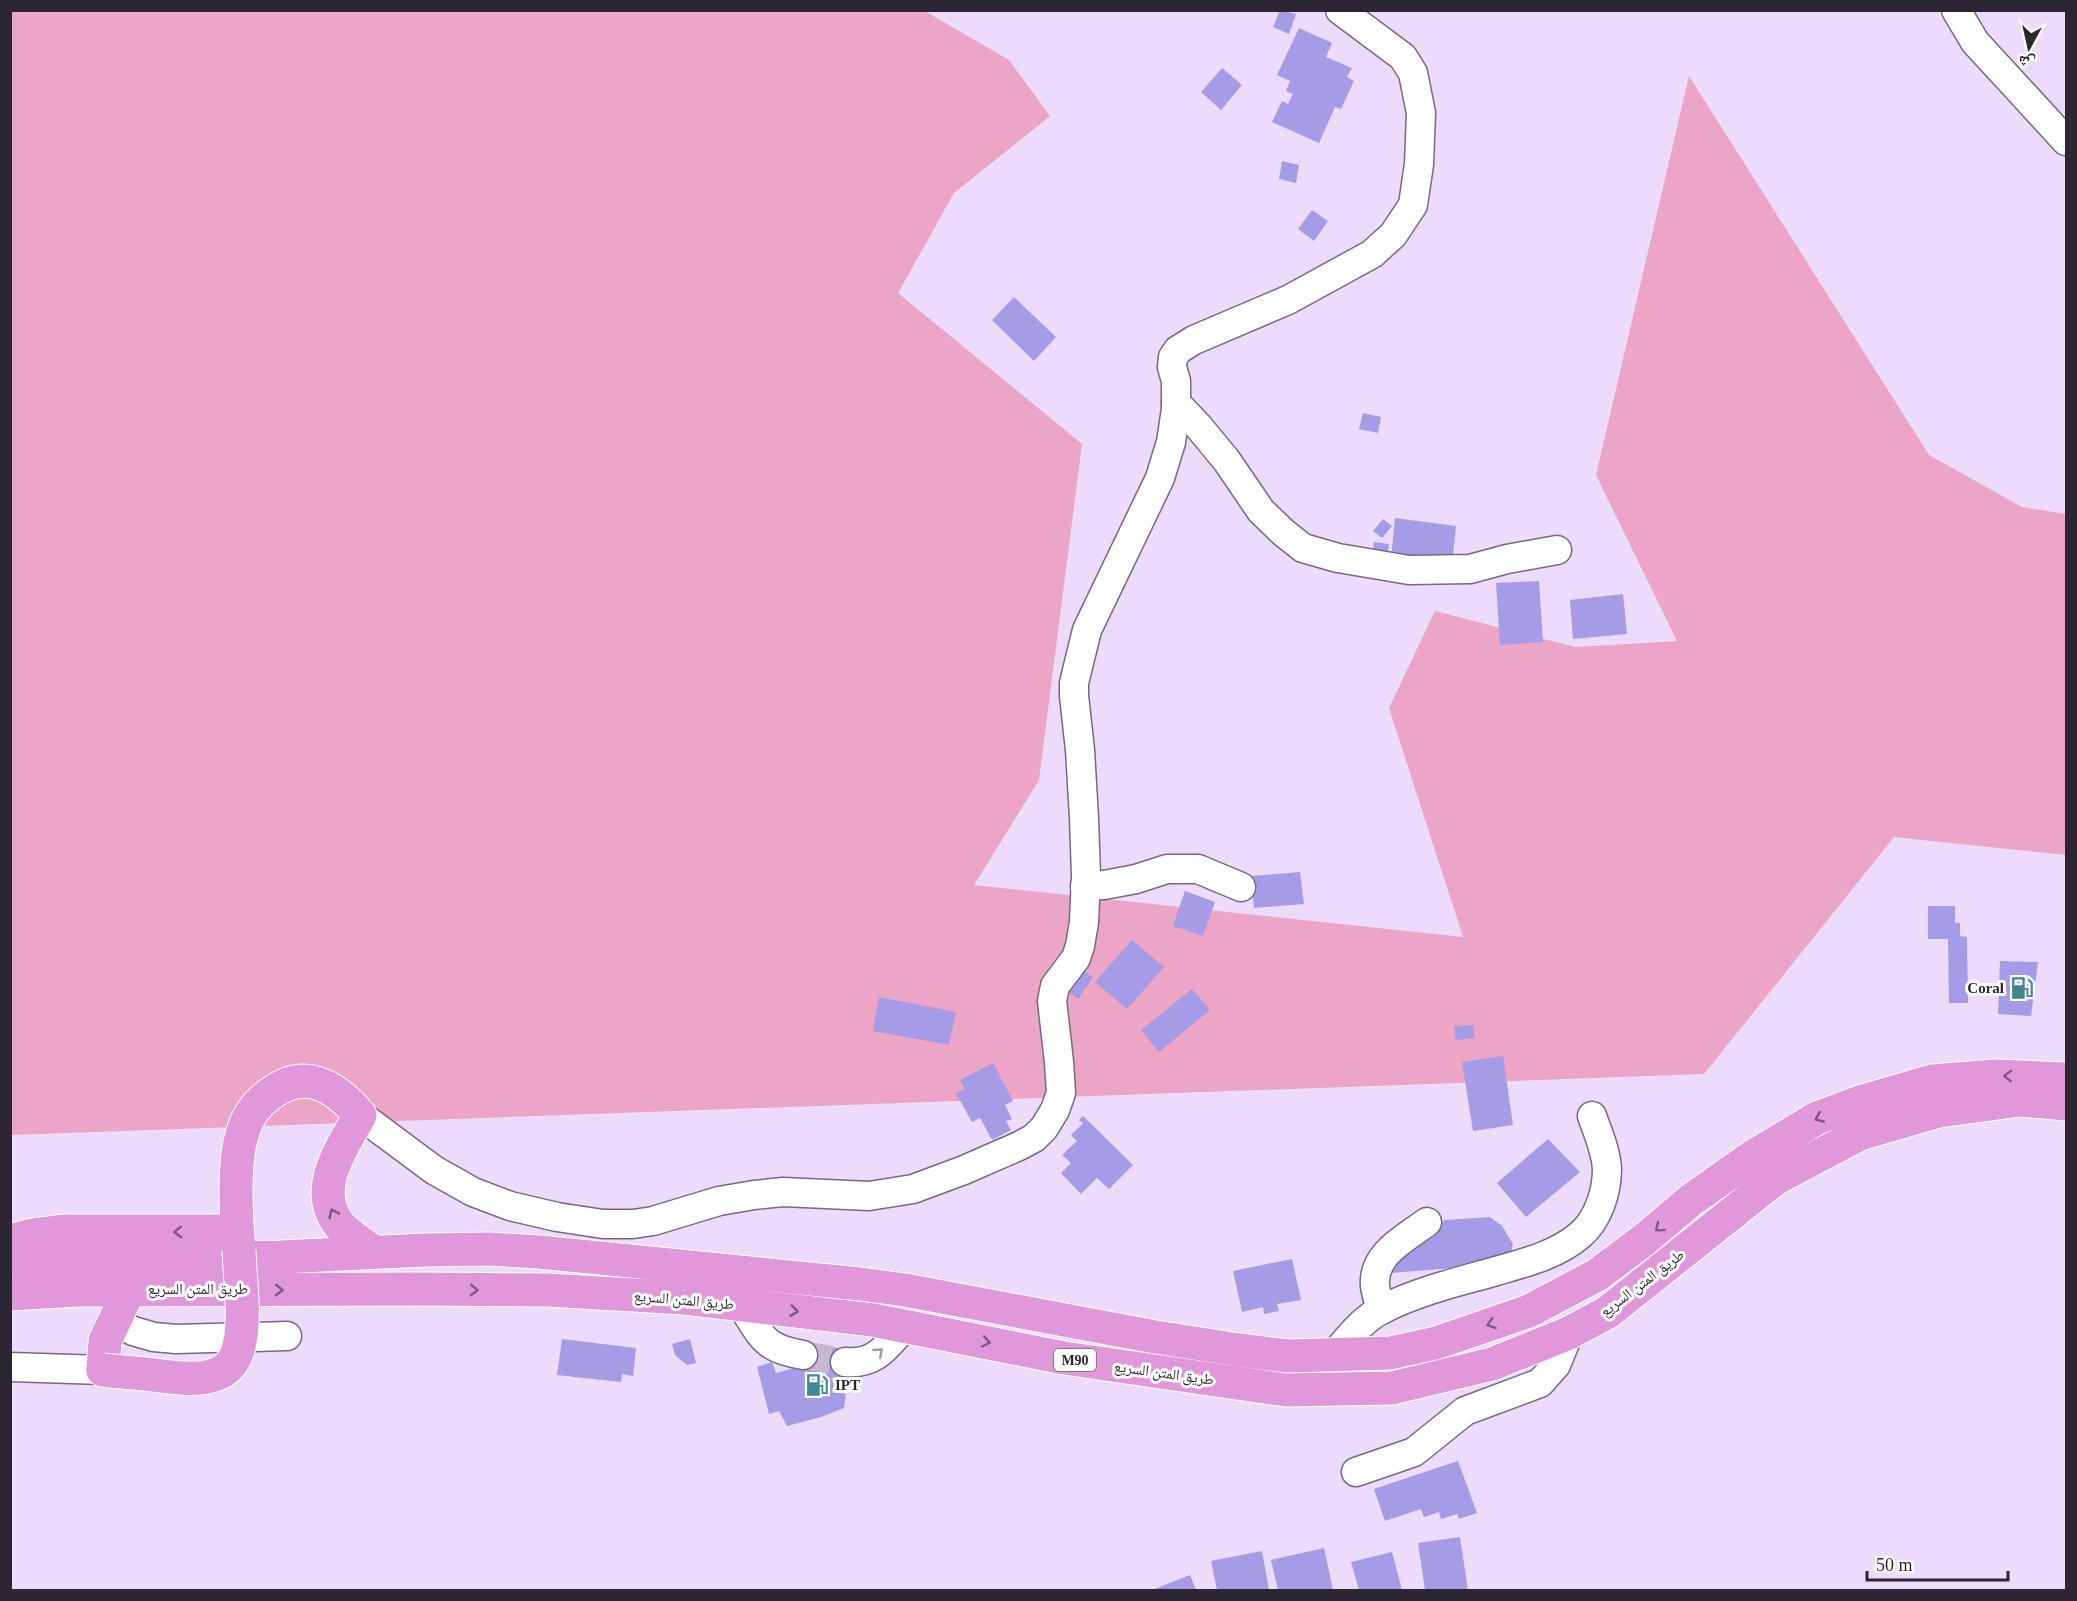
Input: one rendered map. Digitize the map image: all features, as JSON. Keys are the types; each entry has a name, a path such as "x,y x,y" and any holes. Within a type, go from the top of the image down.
{"highway":[{"name":"طريق المتن السريع","path":"10,1261 281,1257 490,1249 610,1257 905,1290 1155,1338 1288,1356 1390,1353 1436,1342 1528,1311 1597,1275 1700,1194 1752,1157 1817,1118 1863,1101 1932,1081 1996,1076 2067,1078"},
{"path":"78,1290 93,1314 107,1344 183,1379 205,1379 218,1374 232,1364 239,1347 241,1322 238,1162 242,1135 252,1112 261,1101 278,1088 296,1081 310,1081 343,1095 360,1114 334,1165 328,1184 328,1204 338,1224 374,1252"},
{"name":"طريق المتن السريع","path":"10,1294 78,1290 546,1290 684,1298 873,1320 1064,1358 1286,1390 1392,1388 1492,1364 1569,1333 1608,1312 1775,1179 1860,1134 1939,1111 2020,1100 2067,1104"},
{"path":"10,1241 63,1231 238,1240"},
{"path":"107,1344 129,1290"}],"street":[{"path":"360,1114 434,1170 473,1192 510,1206 557,1217 603,1224 653,1221 719,1201 754,1194 783,1192 869,1196 913,1189 1019,1146 1034,1138 1044,1128 1055,1110 1060,1093 1052,1001 1055,987 1076,958 1080,946 1085,886 1080,750 1074,683 1087,630 1160,478 1172,442 1176,403 1173,357 1178,350 1194,340 1288,300 1372,254 1393,235 1413,205 1419,164 1421,113 1413,74 1403,57 1340,10"},
{"path":"1956,10 1975,42 2067,141"},
{"path":"1176,403 1227,461 1261,511 1303,548 1338,558 1409,570 1470,569 1507,559 1557,550"},
{"path":"1085,886 1136,879 1167,868 1198,868 1241,887"},
{"path":"1333,1356 1358,1328 1381,1310 1438,1288 1531,1261 1579,1236 1596,1216 1606,1185 1607,1167 1603,1144 1592,1116"},
{"path":"1381,1310 1375,1285 1376,1272 1381,1258 1427,1222"},
{"path":"741,1305 770,1345 780,1351 803,1355"},
{"path":"845,1362 864,1362 873,1358 905,1326"},
{"path":"10,1367 107,1344 133,1331 154,1337 176,1339 286,1336"},
{"path":"1356,1472 1414,1452 1465,1411 1540,1383 1556,1365 1569,1333"}],"shaded area":[{"path":"923,10 1009,60 1050,116 954,193 898,293 1082,444 1039,780 974,885 1463,937 1389,708 1435,611 1575,647 1677,641 1596,475 1689,76 1929,455 2022,507 2066,514 2066,855 1894,837 1704,1074 11,1135 10,11"}],"building":[{"path":"1280,10 1296,14 1289,34 1273,27"},
{"path":"1299,28 1332,43 1326,57 1352,68 1347,77 1354,81 1341,109 1335,107 1319,143 1272,122 1282,101 1288,104 1293,94 1286,91 1290,81 1277,75"},
{"path":"1222,68 1242,85 1221,110 1201,92"},
{"path":"1282,161 1299,165 1296,183 1279,179"},
{"path":"1312,210 1328,221 1314,241 1298,229"},
{"path":"1014,297 1056,337 1034,361 992,320"},
{"path":"1363,413 1381,417 1378,433 1359,429"},
{"path":"1395,518 1456,526 1452,565 1391,558"},
{"path":"1383,519 1392,526 1382,538 1373,531"},
{"path":"1374,542 1389,544 1387,559 1372,557"},
{"path":"1539,581 1543,642 1500,645 1496,583"},
{"path":"1623,594 1627,634 1573,639 1570,600"},
{"path":"1300,872 1304,904 1254,908 1251,876"},
{"path":"1185,891 1215,902 1203,936 1173,926"},
{"path":"1928,906 1955,906 1955,923 1960,923 1960,936 1967,937 1968,1003 1949,1003 1948,939 1928,939"},
{"path":"1132,940 1164,967 1127,1009 1095,982"},
{"path":"2000,961 2038,962 2031,1016 1998,1014"},
{"path":"1076,966 1093,977 1078,999 1062,988"},
{"path":"1192,989 1210,1010 1159,1052 1141,1030"},
{"path":"879,997 956,1012 949,1045 873,1031"},
{"path":"1473,1025 1475,1038 1456,1040 1454,1026"},
{"path":"1503,1056 1513,1125 1473,1131 1462,1062"},
{"path":"993,1063 1013,1101 1005,1105 1012,1119 1006,1121 1011,1130 992,1140 980,1118 972,1122 956,1093 965,1089 960,1080"},
{"path":"1083,1116 1133,1165 1109,1189 1097,1178 1081,1194 1061,1173 1071,1163 1062,1155 1077,1141 1071,1135 1083,1123 1079,1120"},
{"path":"1548,1139 1580,1172 1526,1217 1497,1183"},
{"path":"1490,1217 1502,1226 1513,1244 1509,1262 1390,1273 1419,1238 1445,1220"},
{"path":"1292,1259 1301,1300 1277,1304 1279,1311 1264,1314 1263,1307 1242,1312 1233,1271"},
{"path":"562,1339 636,1348 633,1376 622,1374 621,1382 557,1375"},
{"path":"690,1339 696,1363 687,1365 675,1355 672,1344"},
{"path":"805,1344 847,1349 842,1393 846,1394 844,1408 787,1426 779,1411 769,1414 757,1367 772,1362 776,1373 802,1366"},
{"path":"1458,1461 1477,1513 1459,1519 1457,1514 1441,1519 1439,1512 1424,1517 1421,1509 1385,1521 1374,1489"},
{"path":"1460,1537 1468,1590 1425,1590 1418,1543"},
{"path":"1324,1548 1333,1590 1278,1590 1271,1560"},
{"path":"1262,1551 1269,1590 1217,1590 1211,1561"},
{"path":"1392,1552 1402,1590 1359,1590 1351,1562"},
{"path":"1190,1575 1196,1590 1152,1590"}],"tunnel":[{"path":"803,1355 845,1362"}],"place":[{"name":"Coral","path":"2022,988"},
{"name":"IPT","path":"817,1385"}]}
